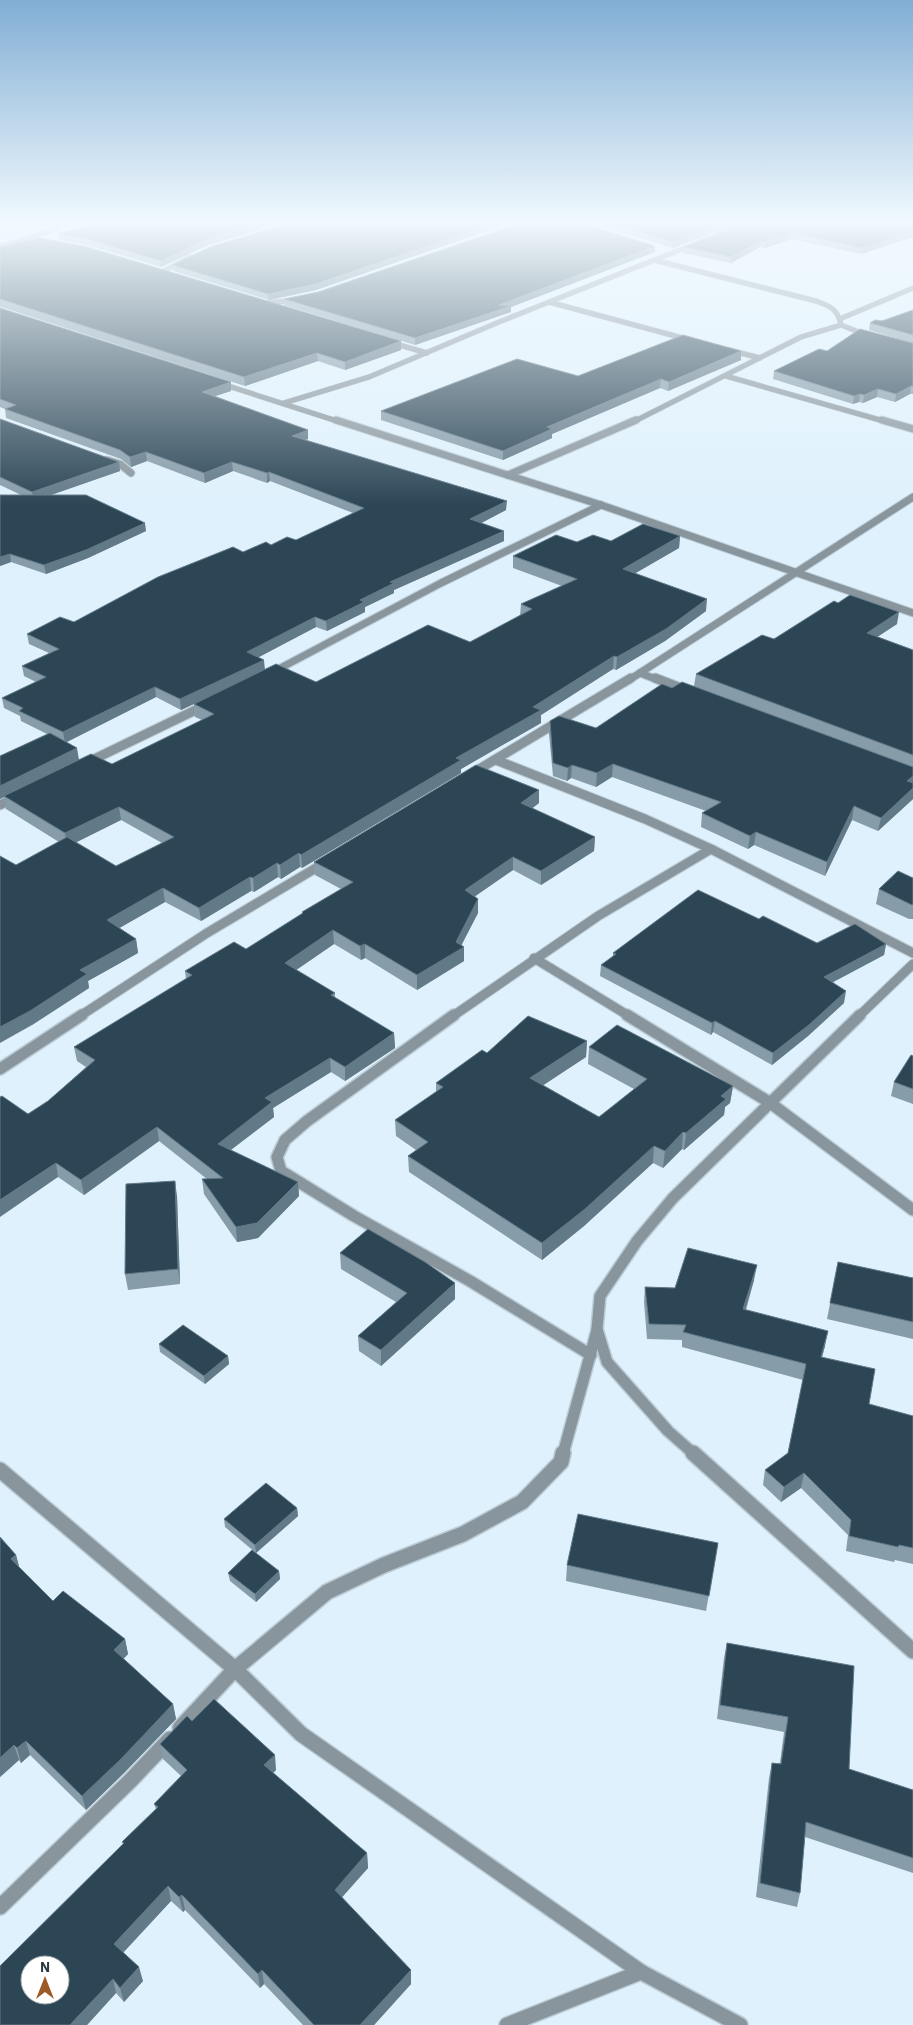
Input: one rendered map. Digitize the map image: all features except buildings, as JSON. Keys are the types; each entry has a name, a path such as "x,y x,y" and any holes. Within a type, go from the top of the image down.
{"street":[{"path":"284,403 369,377 512,318"},
{"path":"607,318 696,341"},
{"path":"814,332 839,332 872,337 841,322 839,318"},
{"path":"508,475 594,439 726,376 792,341 851,318"},
{"path":"385,340 427,353"},
{"path":"724,348 760,358"},
{"path":"726,376 913,429"},
{"path":"213,380 601,504 913,612"},
{"path":"103,459 120,464 132,472"},
{"path":"462,780 640,673 913,497"},
{"path":"266,676 441,582 601,504"},
{"path":"640,673 692,692"},
{"path":"77,768 214,701"},
{"path":"496,760 636,816 711,849 913,954"},
{"path":"0,804 22,795"},
{"path":"591,1355 470,1281 354,1216 281,1171 277,1157 285,1140 307,1121 534,958 598,916 711,849"},
{"path":"0,1069 207,933 337,855"},
{"path":"534,958 769,1102 913,1210"},
{"path":"0,1907 131,1780 235,1669 327,1592 384,1565 463,1534 522,1502 561,1462 591,1355 597,1329 600,1296 637,1241 672,1198 913,964"},
{"path":"597,1329 607,1362 668,1432 913,1651"},
{"path":"0,1470 235,1669 301,1734 641,1972 740,2025"},
{"path":"507,2025 641,1972"}]}
